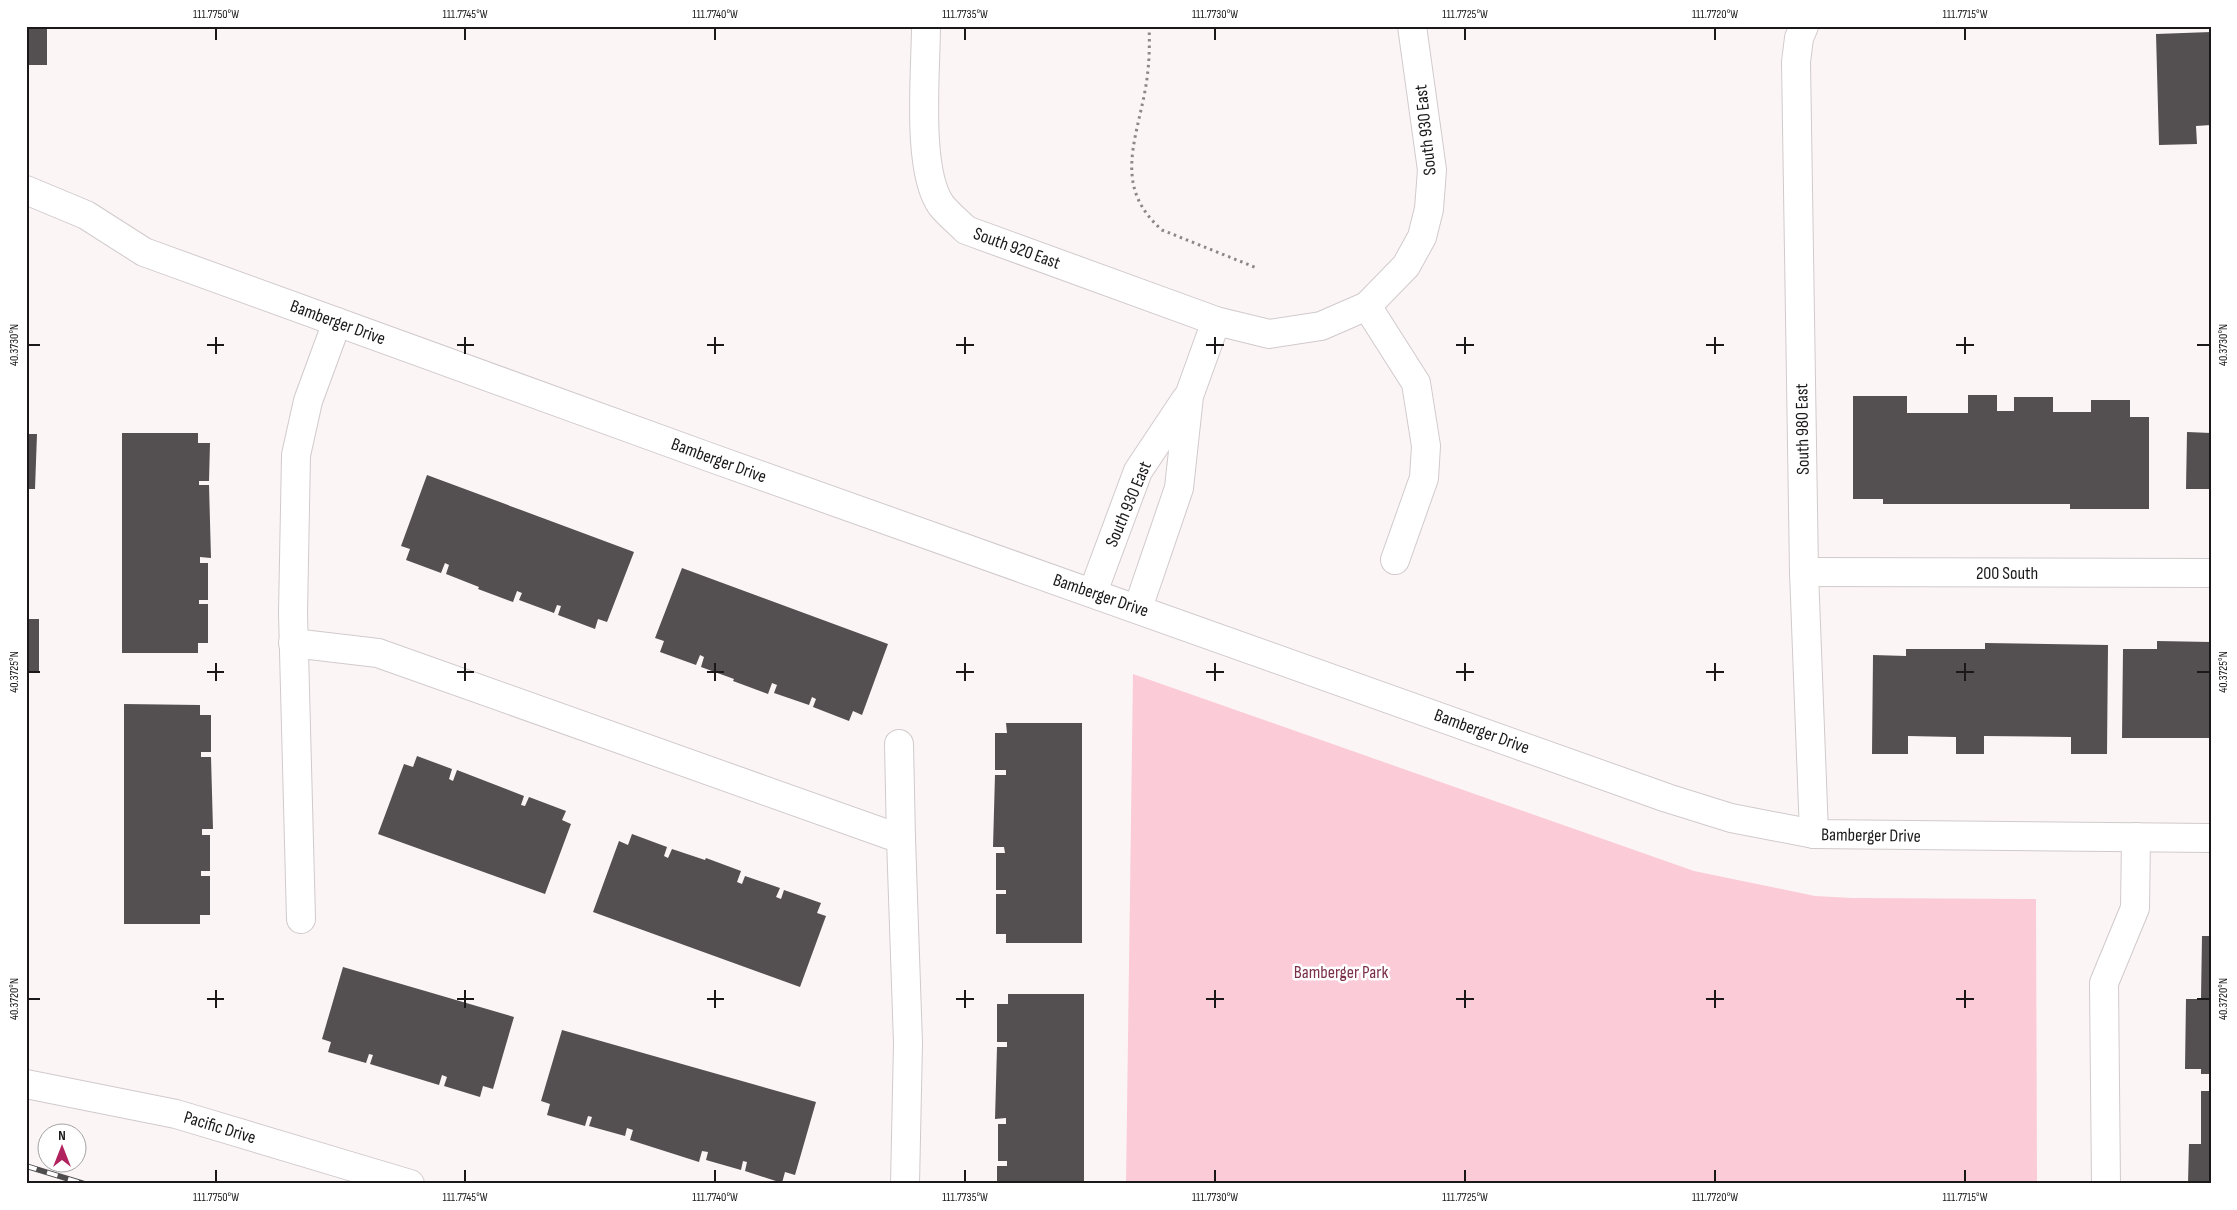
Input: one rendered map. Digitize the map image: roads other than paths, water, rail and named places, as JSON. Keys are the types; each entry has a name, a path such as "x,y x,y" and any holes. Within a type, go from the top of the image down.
{"street":[{"name":"South 920 East","path":"926,26 925,145 929,176 941,205 966,230 1216,321"},
{"name":"South 930 East","path":"1138,608 1179,488 1189,396 1216,321 1269,334 1321,326 1367,306 1406,266 1422,237 1428,209 1432,170 1412,26"},
{"name":"South 980 East","path":"1804,26 1799,38 1796,62 1804,572 1814,834"},
{"name":"Bamberger Drive","path":"26,190 86,215 144,252 719,460 1667,798 1731,818 1814,834 2211,838"},
{"path":"1367,306 1416,383 1426,446 1424,478 1395,560"},
{"path":"301,919 294,643 296,454 308,401 338,322"},
{"name":"South 930 East","path":"1093,592 1138,471 1189,396"},
{"name":"200 South","path":"1804,572 2211,574"},
{"path":"294,643 378,653 901,840"},
{"path":"899,744 908,1043 905,1184"},
{"path":"2106,1184 2104,982 2135,908 2136,838"},
{"name":"Pacific Drive","path":"26,1084 176,1114 410,1184"}],"railway":[{"path":"26,1166 85,1184"}],"park label":[{"name":"Bamberger Park","path":"1341,972"}]}
